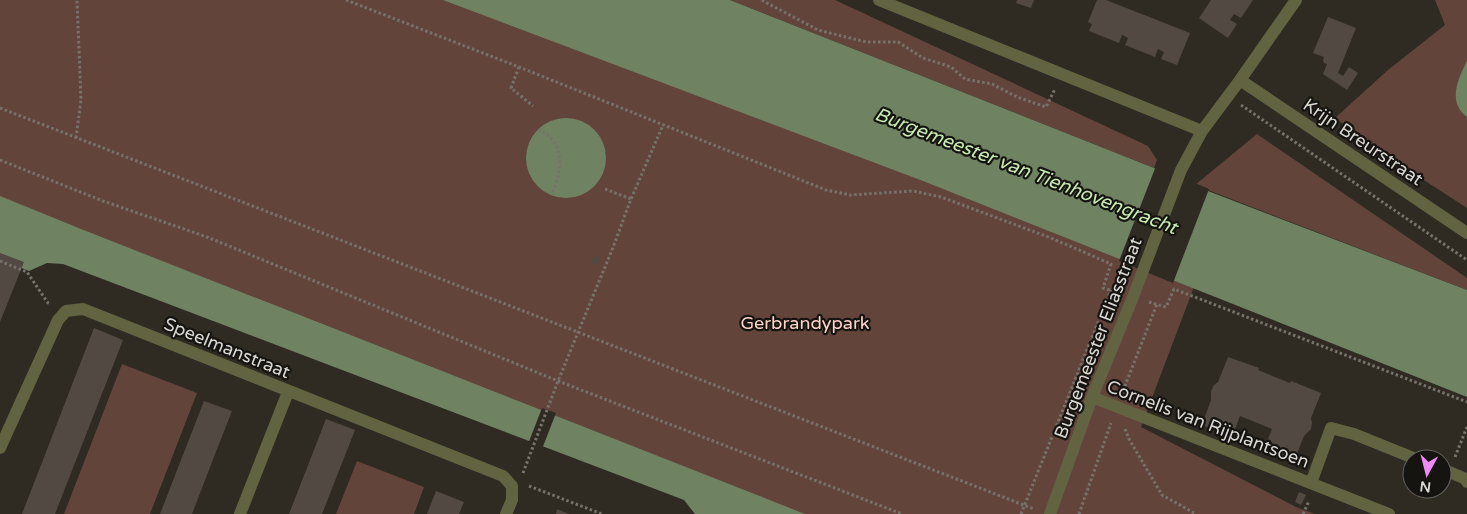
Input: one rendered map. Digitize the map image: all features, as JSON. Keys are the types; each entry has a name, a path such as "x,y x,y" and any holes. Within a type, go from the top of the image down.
{"street":[{"path":"879,0 1202,131"},
{"name":"Burgemeester Eliasstraat","path":"1045,513 1134,294 1181,170 1202,131 1296,0"},
{"name":"Krijn Breurstraat","path":"1240,80 1467,233"},
{"name":"Speelmanstraat","path":"62,316 83,309 503,476 512,486 512,500 506,514"},
{"path":"0,448 62,316"},
{"path":"240,514 288,392"},
{"name":"Cornelis van Rijplantsoen","path":"1092,397 1389,514"},
{"name":"Cornelis van Rijplantsoen","path":"1311,483 1331,428 1354,434 1402,453"},
{"path":"1452,473 1466,479 1467,482"}],"path":[{"path":"76,138 81,100 77,0"},
{"path":"346,0 826,190 850,195 913,191 942,197 1051,238 1112,264 1106,280"},
{"path":"762,0 766,4 818,30 866,42 898,42 923,58 951,67 965,79 992,84 1017,97 1046,107 1058,84"},
{"path":"519,67 511,88 533,106"},
{"path":"1228,96 1467,260"},
{"path":"0,108 1045,513"},
{"path":"528,462 558,381 631,199 663,125"},
{"path":"538,130 551,138 557,150 560,163 552,194"},
{"path":"0,160 103,201 207,237 558,381 902,514"},
{"path":"606,189 631,199"},
{"path":"0,261 27,272 48,303 62,316"},
{"path":"1168,304 1174,289 1467,402"},
{"path":"1021,514 1111,290"},
{"path":"1117,407 1130,439 1162,495 1196,514"},
{"path":"1452,458 1467,427"},
{"path":"528,486 602,514"}],"green space":[{"name":"Gerbrandypark","path":"0,0 501,0 1200,271 1141,427 1296,507 1315,514 771,514 0,207"},
{"path":"730,0 835,0 1148,146 1157,160 1154,168"},
{"path":"1435,0 1467,0 1467,62 1463,114 1467,117 1467,208 1413,173 1335,118 1388,70 1445,25"},
{"path":"1257,134 1467,278 1467,290 1195,185"},
{"path":"122,364 197,393 150,514 64,514"},
{"path":"357,461 424,487 414,514 336,514"}],"water":[{"name":"Burgemeester van Tienhovengracht","path":"443,0 730,0 1208,191 1467,290 1467,397 923,181"},
{"path":"1467,61 1467,117 1457,104 1456,90 1460,75"},
{"path":"566,118 581,121 594,130 603,143 606,158 603,173 594,186 581,195 566,198 551,195 538,186 529,173 526,158 529,143 538,130 551,121"},
{"path":"0,196 805,514 695,514 684,500 63,264 47,263 29,271 0,259"}],"pier":[{"path":"1156,166 1209,189 1173,283 1119,261"},
{"path":"542,408 556,413 542,449 528,444"}],"building":[{"path":"1017,0 1034,0 1031,8 1016,3"},
{"path":"1097,0 1106,0 1190,33 1177,65 1161,59 1164,52 1158,49 1155,57 1125,45 1128,38 1125,36 1122,35 1119,43 1089,31 1092,24 1088,22"},
{"path":"1211,0 1253,0 1241,18 1234,14 1230,20 1237,24 1228,38 1199,18"},
{"path":"1328,17 1356,28 1338,73 1343,76 1349,67 1358,73 1347,90 1323,74 1327,64 1324,63 1324,57 1313,53"},
{"path":"0,253 24,262 0,322"},
{"path":"594,255 600,258 597,265 591,263"},
{"path":"94,328 123,340 55,514 22,514"},
{"path":"1228,357 1259,368 1258,370 1290,383 1291,381 1321,393 1311,418 1311,429 1304,436 1294,461 1264,449 1272,429 1240,416 1232,437 1202,425 1211,400 1211,391 1218,382"},
{"path":"204,401 232,411 192,514 160,514"},
{"path":"326,419 355,430 322,514 289,514"},
{"path":"436,491 464,502 459,514 427,514"},
{"path":"1299,492 1306,495 1301,505 1295,502"},
{"path":"557,509 569,514 556,514"}]}
